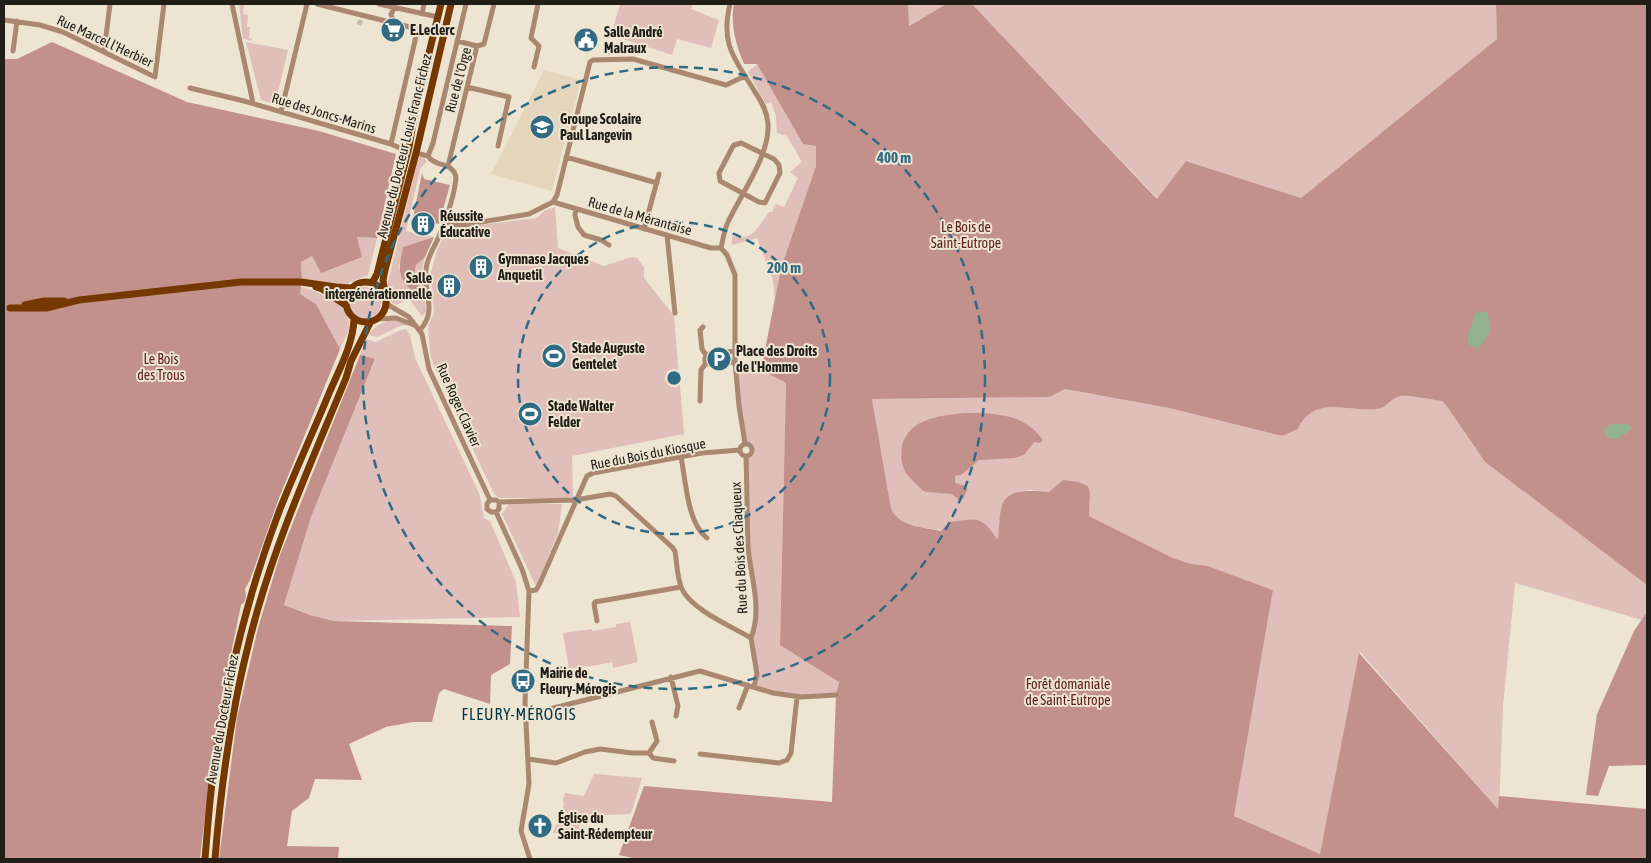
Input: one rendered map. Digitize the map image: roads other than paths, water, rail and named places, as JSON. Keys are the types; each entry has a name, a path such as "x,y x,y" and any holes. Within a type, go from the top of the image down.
{"main road":[{"name":"Avenue du Docteur Louis Franc Fichez","path":"386,298 383,280 430,93 441,4"},
{"name":"Avenue du Docteur Louis Franc Fichez","path":"372,283 377,274 409,147 416,106 440,24 451,4"},
{"path":"430,93 440,24"},
{"path":"7,308 46,308 79,300 241,282 301,282 351,288"},
{"path":"301,282 322,289 345,305"},
{"path":"358,283 377,285 386,298 386,308 378,318 370,322 359,322 346,310 345,305 348,292 358,283"},
{"path":"205,859 216,756 224,705 252,591 280,510 338,373 353,331 354,319"},
{"name":"Avenue du Docteur Fichez","path":"215,859 221,790 234,707 265,585 351,361 370,322"}],"street":[{"path":"104,52 110,4"},
{"name":"Rue Marcel l'Herbier","path":"4,20 40,25 63,32 155,77 164,4"},
{"path":"232,4 253,103"},
{"path":"281,112 307,4"},
{"path":"317,4 418,28 440,24"},
{"path":"379,4 422,14 440,24"},
{"path":"422,14 424,4"},
{"path":"428,156 433,143 466,4"},
{"name":"Rue de l'Orge","path":"448,166 477,46 484,44 494,4"},
{"path":"534,67 539,46 530,38 538,4"},
{"path":"730,4 727,26 730,49 735,62 763,104 767,114 768,136 763,154 727,224 721,248 727,255 736,275 735,362 745,444"},
{"path":"393,22 391,14 397,8"},
{"path":"13,51 17,21"},
{"path":"391,144 418,28"},
{"path":"457,41 477,46"},
{"path":"445,222 455,225 529,214 553,202 557,195 588,64 593,60 633,59 726,86 745,76"},
{"path":"467,87 509,97 498,146"},
{"name":"Rue des Joncs-Marins","path":"190,88 253,103 400,148 403,154 396,199"},
{"path":"741,143 763,154 777,161 780,168 780,173 767,201 762,203 720,181 719,175 734,145 741,143"},
{"path":"416,153 428,156 430,160 448,166 456,172 455,186 445,222 427,260 426,280 430,312 428,319 419,329"},
{"path":"566,157 657,183"},
{"path":"644,229 659,174"},
{"name":"Rue de la Mérantaise","path":"553,202 667,236 711,248 721,248"},
{"path":"576,209 575,215 578,227 584,235 601,240 609,246"},
{"path":"667,236 675,313"},
{"path":"386,298 390,306 409,317 419,329"},
{"path":"378,318 396,318 408,322 419,329"},
{"path":"700,401 701,370 706,363 706,355 702,350 700,330 703,327"},
{"name":"Rue Roger Clavier","path":"419,329 424,341 429,369 490,500"},
{"path":"706,355 735,352"},
{"path":"706,363 735,362"},
{"path":"745,444 751,447 752,451 746,457 742,456 740,450 742,445 745,444"},
{"name":"Rue du Bois du Kiosque","path":"575,500 584,479 589,474 702,453 740,450"},
{"path":"682,457 692,515 702,534 708,538"},
{"name":"Rue du Bois des Chaqueux","path":"746,457 748,547 756,599 755,622 751,638 756,674 751,686"},
{"path":"496,512 490,512 487,509 487,504 490,500 499,502 575,500 610,494 616,496 675,551 681,587 690,600 751,638"},
{"path":"529,591 536,590 539,585 575,500"},
{"path":"496,512 499,509 499,502"},
{"path":"496,512 522,569 529,591 526,715 529,784 521,831 530,859"},
{"path":"597,621 595,602 681,587"},
{"path":"526,715 695,671 705,671 773,693 798,697 836,695"},
{"path":"671,677 678,706 676,716"},
{"path":"739,708 751,686"},
{"path":"700,754 779,762 787,760 791,754 798,697"},
{"path":"649,753 657,741 652,722"},
{"path":"528,759 556,763 591,750 600,749 649,753"},
{"path":"649,753 654,758 674,761"}],"tunnel":[{"path":"359,25 361,20"}],"place":[{"name":"E.Leclerc","path":"393,30"},
{"name":"Salle André Malraux","path":"586,40"},
{"name":"Groupe Scolaire Paul Langevin","path":"542,127"},
{"name":"Réussite Éducative","path":"423,224"},
{"name":"Gymnase Jacques Anquetil","path":"481,267"},
{"name":"Salle intergénérationnelle","path":"449,286"},
{"name":"Stade Auguste Gentelet","path":"554,356"},
{"name":"Place des Droits de l'Homme","path":"719,359"},
{"name":"Stade Walter Felder","path":"530,414"},
{"name":"Mairie de Fleury-Mérogis","path":"523,681"},
{"name":"Église du Saint-Rédempteur","path":"540,826"}],"district":[{"name":"FLEURY-MÉROGIS","path":"519,714"}],"park label":[{"name":"Le Bois de Saint-Eutrope","path":"966,236"},
{"name":"Le Bois des Trous","path":"161,368"},
{"name":"Forêt domaniale de Saint-Eutrope","path":"1068,692"}]}
